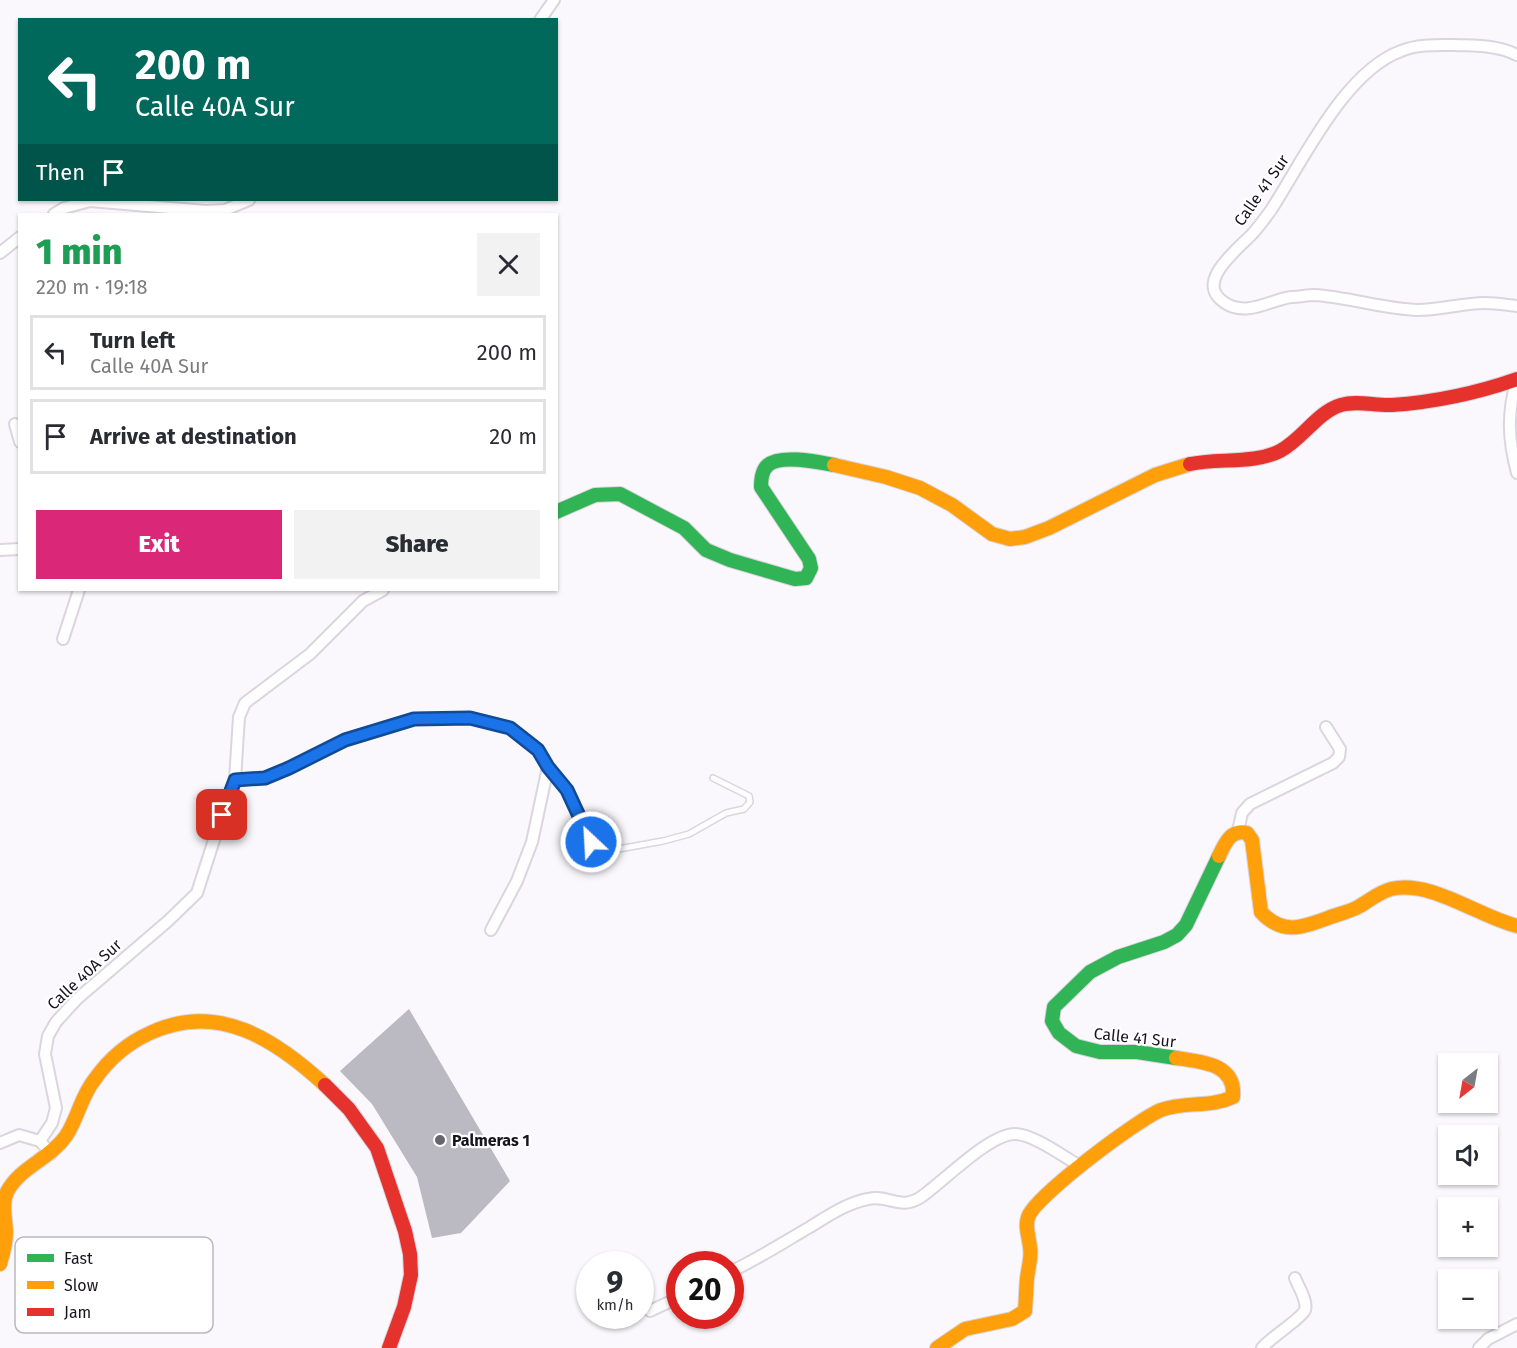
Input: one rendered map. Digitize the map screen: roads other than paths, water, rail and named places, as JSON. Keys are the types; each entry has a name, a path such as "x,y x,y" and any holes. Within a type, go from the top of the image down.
{"street":[{"path":"541,18 554,0"},
{"name":"Calle 41 Sur","path":"1517,55 1486,46 1427,45 1401,51 1380,63 1353,84 1334,109 1256,231 1222,263 1214,278 1214,290 1225,303 1239,308 1259,307 1287,298 1313,295 1418,310 1486,303 1517,306"},
{"path":"56,213 64,208 90,201 207,211 225,210 247,201"},
{"path":"0,253 18,239"},
{"path":"1517,379 1509,413 1510,445 1517,473"},
{"path":"558,511 595,495 620,494 684,528 706,550 730,560 795,579 806,578 811,568 809,559 761,487 761,475 770,463 784,459 867,471 915,485 952,504 990,532 1009,539 1030,535 1073,518 1172,469 1210,460 1252,459 1268,456 1282,450 1328,412 1343,404 1391,405 1502,385 1517,379"},
{"path":"15,424 18,435"},
{"path":"0,550 18,549"},
{"path":"63,639 79,591"},
{"name":"Calle 40A Sur","path":"39,1141 55,1116 56,1108 45,1054 48,1036 56,1022 78,999 197,893 235,780 239,717 245,703 310,654 363,601 381,591"},
{"path":"235,780 265,778 345,740 414,719 470,718 510,728 538,750 548,767 532,842 517,880 490,930"},
{"path":"1326,727 1340,749 1339,757 1333,764 1250,804 1242,813 1238,831 1247,833 1252,840 1261,912 1267,919 1279,927 1305,926 1353,909 1388,889 1406,887 1430,892 1499,921 1517,926"},
{"name":"Calle 41 Sur","path":"937,1348 964,1330 1009,1321 1020,1317 1025,1311 1031,1255 1026,1225 1029,1212 1037,1202 1080,1166 1153,1113 1169,1107 1223,1103 1233,1097 1234,1085 1227,1073 1208,1063 1137,1052 1100,1052 1076,1046 1059,1033 1052,1020 1054,1007 1090,972 1118,957 1164,942 1177,935 1186,925 1226,841 1238,831"},
{"path":"0,1264 7,1232 4,1207 6,1194 24,1172 51,1154 64,1139 82,1098 96,1075 117,1055 146,1035 181,1022 222,1022 261,1036 297,1060 356,1118 378,1149 408,1245 411,1266 410,1280 389,1348"},
{"path":"0,1143 19,1135 39,1141 51,1154"},
{"path":"744,1264 834,1212 857,1202 877,1198 903,1203 920,1198 984,1148 1006,1135 1028,1136 1080,1166"},
{"path":"1262,1348 1305,1310 1305,1302 1295,1278"},
{"path":"1479,1348 1488,1339 1517,1324"}],"lane":[{"path":"548,767 567,790 591,842 600,850 613,850 689,834 726,813 744,809 750,802 749,796 713,778"}],"place":[{"name":"Palmeras 1","path":"440,1140"}]}
